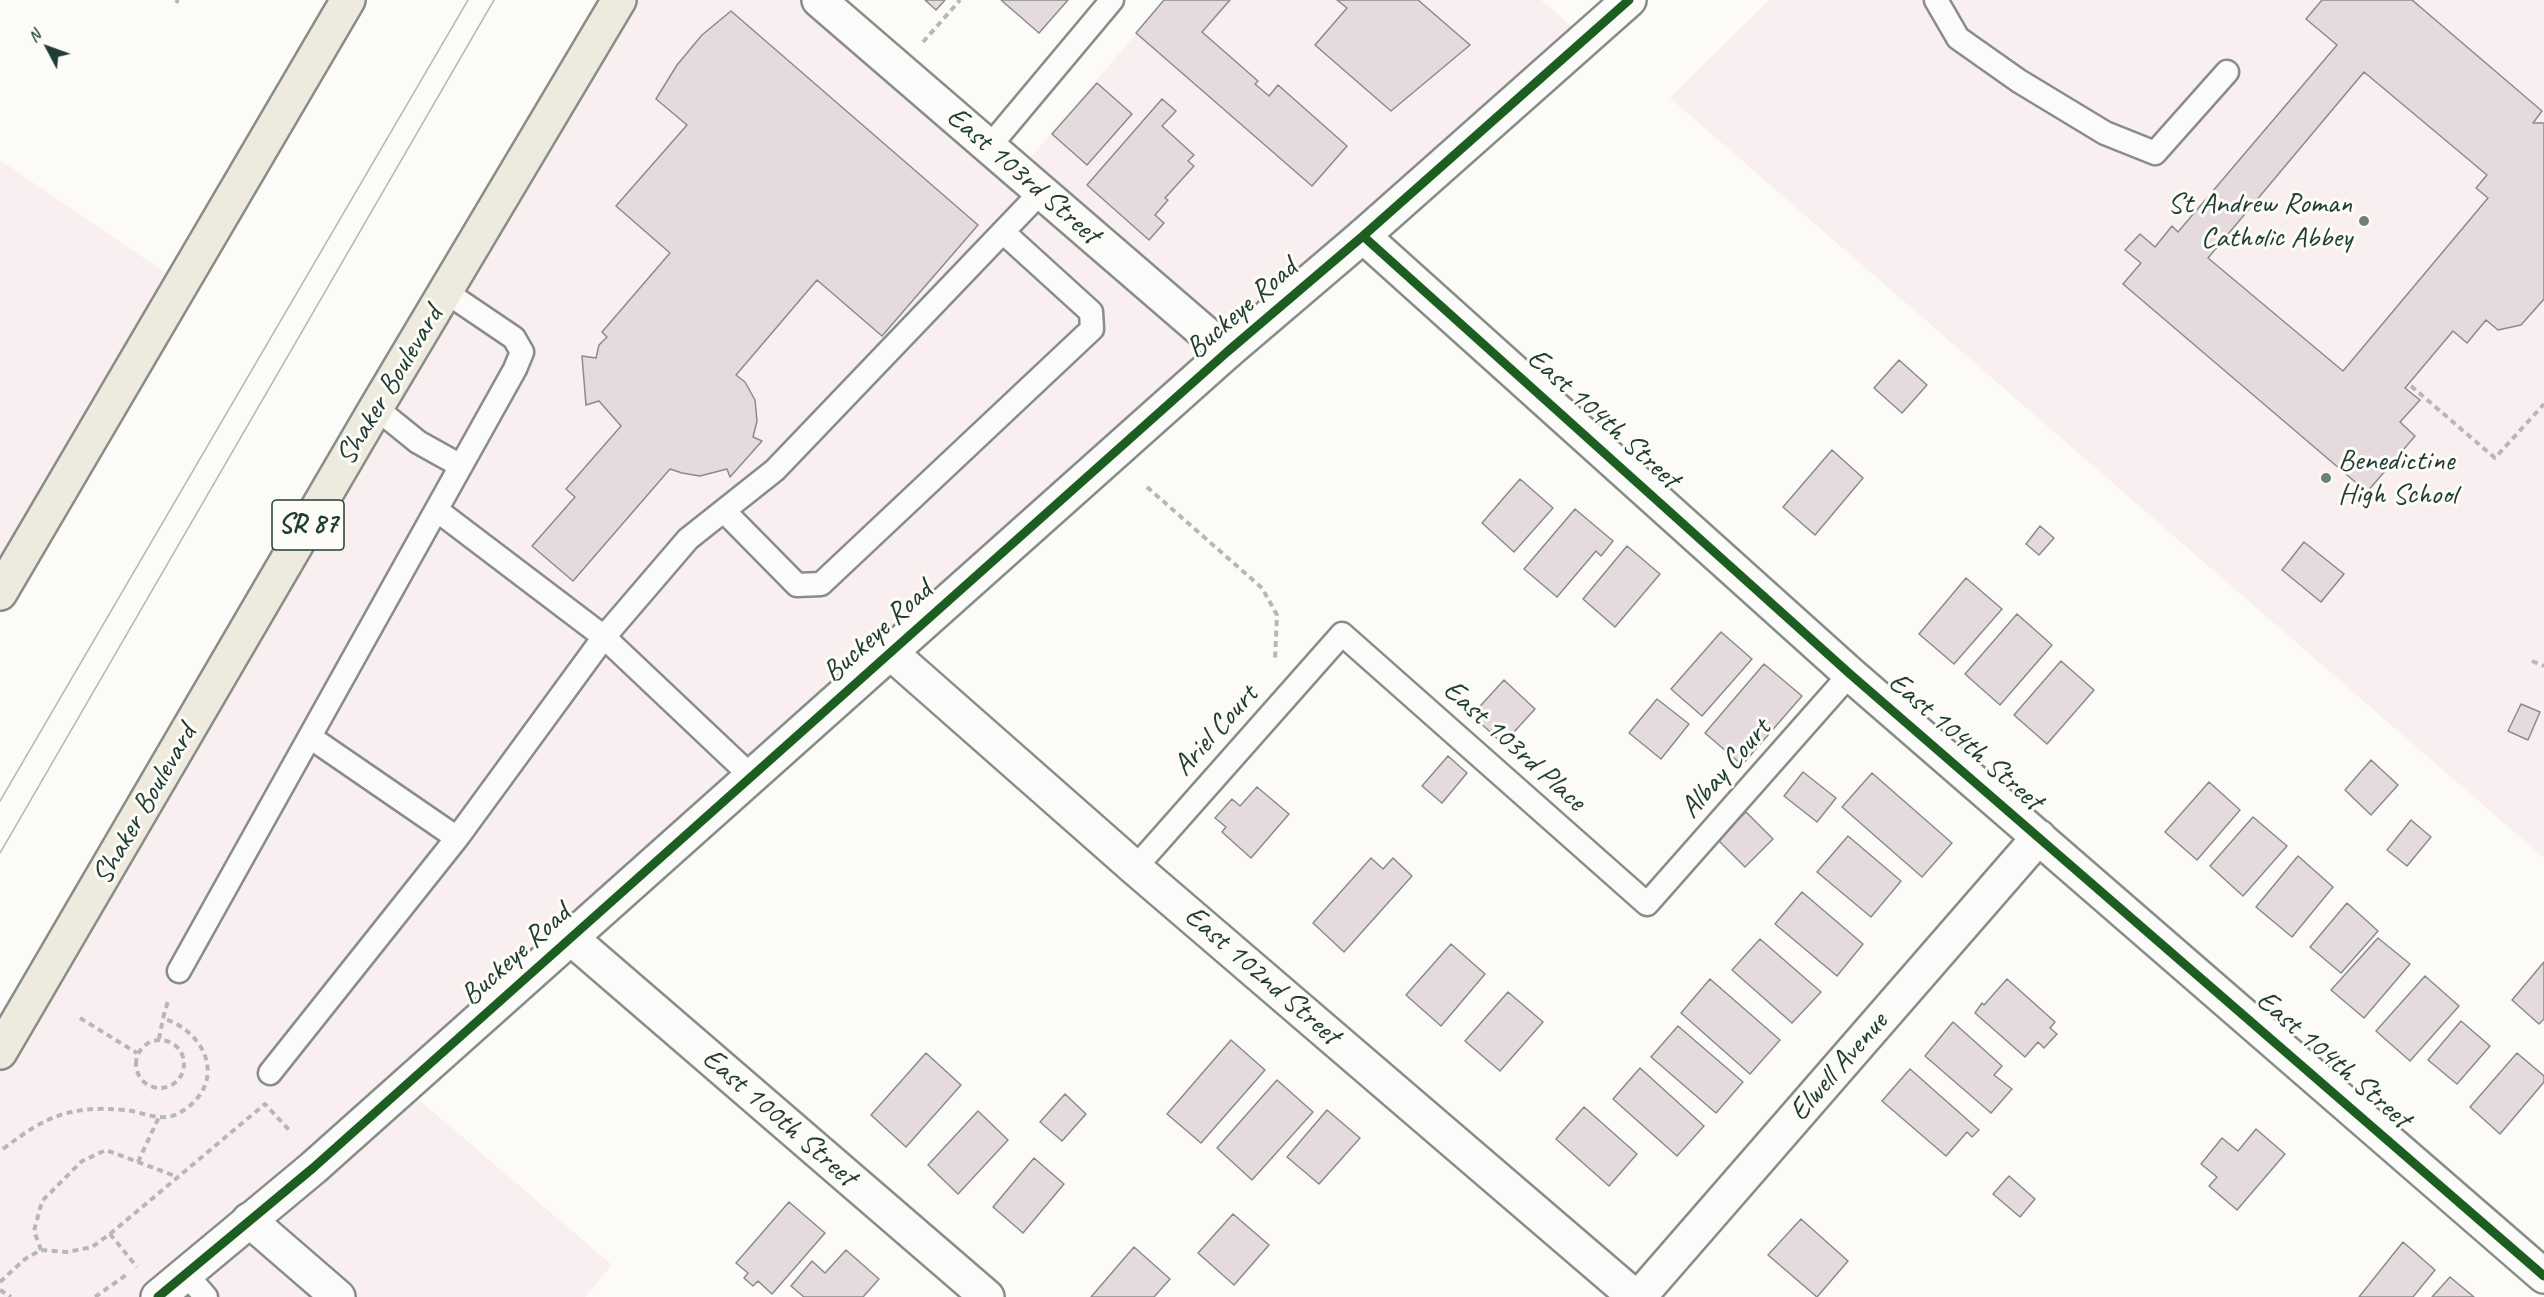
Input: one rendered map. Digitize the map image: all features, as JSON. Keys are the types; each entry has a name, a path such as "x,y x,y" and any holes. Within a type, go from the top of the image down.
{"main road":[{"path":"0,593 348,0"},
{"name":"Shaker Boulevard","path":"0,1052 376,408 619,0"}],"street":[{"name":"East 103rd Street","path":"819,0 1227,352"},
{"name":"Buckeye Road","path":"158,1297 196,1285 249,1220 313,1168 1227,352 1363,237 1629,0"},
{"name":"East 104th Street","path":"1363,237 1850,674 2544,1276"},
{"name":"East 102nd Street","path":"891,653 1135,868 1637,1297"},
{"name":"Elwell Avenue","path":"1637,1297 2038,837"},
{"name":"East 100th Street","path":"572,939 987,1297"},
{"path":"249,1220 338,1297"}],"lane":[{"path":"989,147 1112,0"},
{"path":"1936,0 1958,38 2019,81 2105,133 2155,153 2227,72"},
{"path":"270,1074 458,838 604,637 688,539 776,470 1041,192"},
{"path":"724,511 797,585 821,584 1092,329 1091,312 1003,232"},
{"path":"179,971 438,511 522,352 514,338 446,292"},
{"path":"376,408 418,442 461,466"},
{"path":"438,511 604,637 751,776"},
{"name":"Ariel Court","path":"1135,868 1342,634"},
{"name":"East 103rd Place","path":"1342,634 1647,904"},
{"name":"Albay Court","path":"1647,904 1850,674"},
{"path":"310,737 458,838"}],"path":[{"path":"921,45 960,0"},
{"path":"2411,387 2495,458 2544,404"},
{"path":"1147,487 1262,588 1277,615 1277,648 1274,669"},
{"path":"2532,662 2544,666"},
{"path":"159,1039 179,971"},
{"path":"80,1017 137,1053"},
{"path":"3,1149 31,1127 57,1114 86,1109 127,1111 159,1118 178,1114 203,1093 210,1073 203,1048 176,1022 164,1018"},
{"path":"159,1039 174,1044 184,1058 182,1075 177,1082 162,1088 145,1084 136,1070 137,1053 146,1043 159,1039"},
{"path":"0,1282 25,1259 41,1250 67,1252 92,1247 265,1104 290,1131"},
{"path":"138,1162 159,1118"},
{"path":"41,1250 34,1232 42,1201 82,1161 106,1150 178,1177"},
{"path":"95,1297 138,1266 110,1234"},
{"path":"0,1290 11,1297"}],"shaded area":[{"path":"619,0 819,0 1018,172 1165,0 1541,0 1586,38 404,1087 612,1265 585,1297 0,1297 0,1052"},
{"name":"Benedictine High School","path":"1769,0 2544,0 2544,858 1670,98"},
{"path":"0,160 182,284 0,593"}],"building":[{"path":"925,0 945,0 936,10"},
{"path":"1001,0 1068,0 1039,33"},
{"path":"1164,0 1230,0 1202,32 1258,81 1255,84 1269,96 1278,85 1347,146 1312,186 1136,33"},
{"path":"1337,0 1418,0 1470,45 1391,111 1315,45 1347,8"},
{"path":"2322,0 2412,0 2542,111 2533,123 2544,123 2544,299 2521,325 2498,330 2486,320 2467,343 2453,331 2405,388 2420,400 2400,422 2415,436 2367,492 2123,284 2141,263 2125,250 2140,234 2155,247 2172,226 2178,232 2337,45 2306,19","holes":["2364,72 2487,175 2476,188 2488,198 2343,371 2208,258"]},
{"path":"731,11 978,225 882,336 817,280 736,375 745,382 755,400 757,421 753,437 762,441 730,477 727,469 700,476 670,469 573,581 532,546 575,497 566,489 621,426 599,401 586,405 582,356 596,358 599,345 607,337 602,332 670,253 616,206 687,125 656,99 677,65 702,35"},
{"path":"1097,83 1132,114 1087,165 1052,134"},
{"path":"1162,99 1176,111 1162,126 1194,155 1188,161 1194,166 1165,198 1168,200 1155,215 1164,223 1149,240 1087,185"},
{"path":"1899,360 1927,385 1902,413 1874,388"},
{"path":"1832,450 1863,478 1815,535 1783,507"},
{"path":"1520,479 1553,508 1514,552 1482,523"},
{"path":"1575,509 1613,541 1601,556 1596,551 1557,597 1524,569"},
{"path":"2040,526 2054,538 2039,555 2026,544"},
{"path":"2304,542 2344,574 2321,602 2282,570"},
{"path":"1627,546 1660,574 1615,627 1583,599"},
{"path":"1966,578 2002,609 1954,664 1919,634"},
{"path":"2017,614 2052,645 2000,705 1965,674"},
{"path":"1721,632 1752,659 1702,716 1671,689"},
{"path":"2061,661 2094,690 2047,744 2014,715"},
{"path":"1764,664 1802,696 1742,765 1705,733"},
{"path":"1504,680 1535,709 1503,744 1472,715"},
{"path":"1657,699 1689,724 1661,759 1629,733"},
{"path":"2521,704 2540,712 2528,740 2508,731"},
{"path":"1448,756 1467,773 1442,803 1422,786"},
{"path":"2371,760 2398,785 2371,815 2345,790"},
{"path":"1803,772 1836,798 1817,822 1784,796"},
{"path":"1872,773 1952,843 1922,877 1842,807"},
{"path":"2209,782 2240,810 2197,860 2165,832"},
{"path":"1257,787 1289,814 1251,858 1222,832 1226,827 1215,818 1232,799 1240,806"},
{"path":"1746,812 1773,839 1745,867 1718,840"},
{"path":"2253,817 2287,846 2243,896 2210,866"},
{"path":"2411,820 2431,837 2407,866 2387,850"},
{"path":"1848,836 1901,881 1871,917 1817,872"},
{"path":"2298,856 2333,887 2292,937 2256,907"},
{"path":"1371,858 1383,869 1393,858 1412,876 1344,952 1313,923"},
{"path":"1802,892 1863,944 1837,976 1775,924"},
{"path":"2347,903 2378,931 2341,973 2310,947"},
{"path":"2378,938 2410,964 2364,1018 2331,990"},
{"path":"1760,939 1821,992 1792,1023 1732,970"},
{"path":"1451,944 1485,974 1441,1026 1406,995"},
{"path":"2544,962 2544,1019 2539,1024 2512,1000"},
{"path":"2425,976 2459,1006 2410,1061 2376,1031"},
{"path":"1710,979 1780,1040 1750,1074 1681,1013"},
{"path":"2007,979 2055,1022 2050,1028 2057,1034 2044,1048 2038,1042 2025,1057 1975,1013"},
{"path":"1508,992 1543,1022 1500,1071 1465,1041"},
{"path":"2461,1021 2490,1046 2457,1084 2428,1060"},
{"path":"1953,1022 2002,1066 1994,1075 2012,1089 1991,1113 1925,1056"},
{"path":"1678,1026 1743,1082 1716,1113 1651,1057"},
{"path":"1231,1040 1265,1070 1201,1143 1167,1114"},
{"path":"926,1053 961,1085 906,1147 871,1115"},
{"path":"2517,1053 2544,1076 2544,1082 2500,1134 2470,1107"},
{"path":"1640,1068 1704,1126 1677,1156 1613,1099"},
{"path":"1910,1069 1979,1130 1972,1137 1967,1132 1946,1156 1882,1101"},
{"path":"1277,1080 1313,1112 1252,1180 1217,1148"},
{"path":"1065,1094 1086,1114 1062,1141 1040,1122"},
{"path":"1584,1107 1637,1154 1609,1186 1556,1139"},
{"path":"1327,1110 1360,1138 1319,1184 1287,1157"},
{"path":"978,1111 1008,1140 958,1194 928,1165"},
{"path":"2256,1129 2285,1154 2237,1210 2209,1186 2217,1177 2201,1164 2222,1138 2238,1151"},
{"path":"1034,1158 1064,1184 1023,1233 993,1207"},
{"path":"2009,1176 2035,1199 2020,1217 1993,1194"},
{"path":"789,1202 825,1233 772,1294 758,1281 753,1286 744,1278 748,1273 736,1263"},
{"path":"1233,1214 1269,1245 1234,1285 1198,1253"},
{"path":"1801,1219 1848,1261 1817,1297 1768,1255"},
{"path":"2403,1242 2435,1270 2413,1297 2359,1297"},
{"path":"1134,1247 1170,1279 1154,1297 1091,1297"},
{"path":"846,1250 879,1279 863,1297 804,1297 791,1286 812,1261 825,1273"},
{"path":"2450,1277 2474,1297 2432,1297"}],"tram line":[{"path":"0,801 468,0"},
{"path":"0,853 494,0"}],"cycle path":[{"path":"158,1297 313,1168 1227,352 1363,236 1629,0"},
{"path":"1363,236 1850,674 2544,1276"}],"place":[{"name":"St Andrew Roman Catholic Abbey","path":"2364,221"},
{"name":"Benedictine High School","path":"2326,478"}]}
